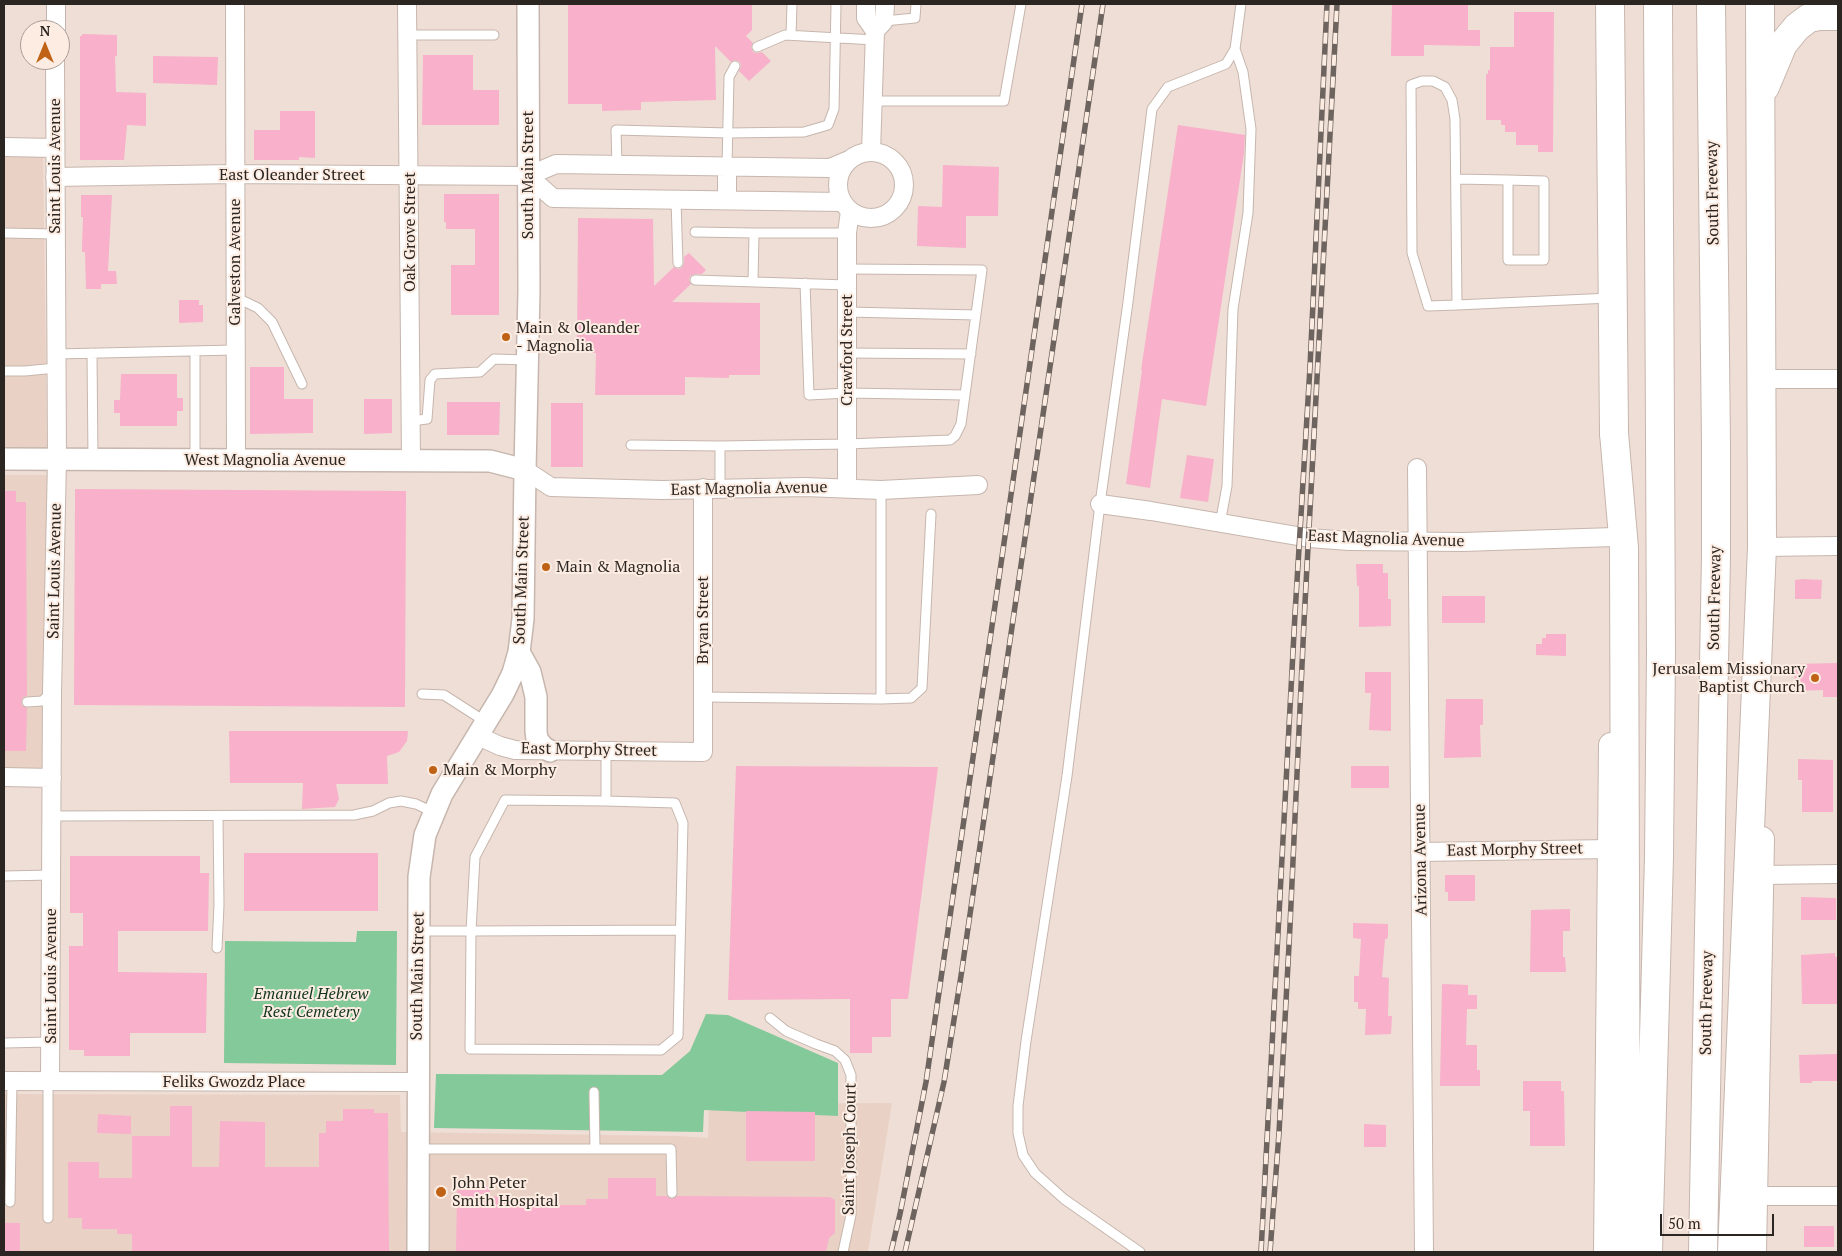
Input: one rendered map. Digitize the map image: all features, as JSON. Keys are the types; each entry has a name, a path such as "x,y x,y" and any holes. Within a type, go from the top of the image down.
{"main road":[{"path":"1606,1252 1614,537 1610,4"},
{"path":"1648,1252 1659,857 1661,654 1658,4"},
{"path":"1740,4 1752,14 1760,46"},
{"path":"1754,1252 1762,874 1760,4"},
{"name":"South Freeway","path":"1703,1252 1716,547 1711,16"},
{"path":"1760,97 1783,44 1797,27 1809,18 1838,16"},
{"path":"1614,433 1624,548 1626,1252"},
{"path":"1732,1252 1762,547"}],"street":[{"path":"56,4 56,20"},
{"name":"Galveston Avenue","path":"235,4 236,460"},
{"name":"Oak Grove Street","path":"407,4 410,175 411,461"},
{"name":"South Main Street","path":"418,1252 417,1082 421,857 425,835 433,812 510,680 519,652 524,592 524,470 530,291 528,4"},
{"path":"866,4 866,18 880,24 873,101 871,152"},
{"name":"Saint Louis Avenue","path":"49,1081 52,692 57,460 55,70"},
{"path":"4,147 55,148"},
{"path":"528,176 553,198 727,200 846,207 870,219 890,213 903,196 903,175 891,158 871,152 849,160 838,179 846,207"},
{"name":"East Oleander Street","path":"55,177 234,174 528,176 556,164 830,168 849,160"},
{"path":"727,166 727,200"},
{"name":"Crawford Street","path":"846,207 847,488"},
{"path":"1760,379 1838,379"},
{"name":"West Magnolia Avenue","path":"4,460 490,461 524,470"},
{"name":"Arizona Avenue","path":"1417,468 1424,1252"},
{"name":"East Magnolia Avenue","path":"524,470 551,487 662,490 712,488 847,488 881,490 978,485"},
{"name":"Bryan Street","path":"703,752 703,696 712,488"},
{"name":"East Magnolia Avenue","path":"1100,504 1309,538 1349,541 1463,542 1614,537"},
{"path":"1762,547 1838,546"},
{"path":"519,652 530,672 536,696 537,740 550,750"},
{"name":"East Morphy Street","path":"482,729 494,744 515,750 703,752"},
{"path":"4,777 52,778"},
{"name":"East Morphy Street","path":"1420,852 1610,848"},
{"path":"1762,874 1838,874"},
{"name":"Feliks Gwozdz Place","path":"8,1081 417,1082"},
{"path":"1755,1196 1838,1196"}],"lane":[{"path":"791,35 792,4"},
{"path":"617,165 616,130 728,133 804,132 828,125 834,109 836,4"},
{"path":"757,47 785,35 836,38 880,24 915,18 916,4"},
{"path":"873,101 1004,101 1020,4"},
{"path":"1140,1252 1064,1199 1035,1173 1023,1155 1018,1133 1018,1106 1066,776 1152,109 1168,87 1226,64 1235,48 1241,4"},
{"path":"408,35 494,35"},
{"path":"1220,524 1227,486 1233,309 1248,213 1251,129 1244,72 1235,48"},
{"path":"727,166 729,77 735,66"},
{"path":"1457,305 1455,120 1452,100 1445,87 1433,81 1422,81 1412,85 1412,253 1428,306 1457,305 1612,298"},
{"path":"1456,179 1508,180 1544,181 1544,260 1508,260 1508,180"},
{"path":"676,200 678,263"},
{"path":"695,232 847,233"},
{"path":"4,233 56,234"},
{"path":"753,282 754,233"},
{"path":"631,445 720,446 950,440 955,436 961,424 982,270 847,277 805,283 695,280"},
{"path":"805,283 809,395 965,396"},
{"path":"235,297 258,308 272,322 302,384"},
{"path":"847,312 976,315"},
{"path":"4,371 25,371 56,361 92,353 235,350"},
{"path":"195,351 195,460"},
{"path":"92,353 93,460"},
{"path":"847,353 971,354"},
{"path":"411,421 427,419 430,380 435,374 480,372 494,359 528,360"},
{"path":"712,488 720,446"},
{"path":"881,490 881,699"},
{"path":"703,696 911,698 922,688 931,514"},
{"path":"26,702 42,701 52,692"},
{"path":"422,694 444,695 482,729"},
{"path":"606,751 606,801"},
{"path":"505,800 606,801 675,803 682,823 678,1036 661,1050 470,1049 471,931 476,857 505,800"},
{"path":"52,816 354,816 373,811 389,803 401,801 416,804 433,812"},
{"path":"217,948 219,905 218,816"},
{"path":"4,876 51,875"},
{"path":"419,931 680,930"},
{"name":"Saint Joseph Court","path":"770,1018 786,1031 835,1051 845,1060 851,1075 851,1215 843,1252"},
{"path":"4,1043 50,1042"},
{"path":"8,1081 10,1202"},
{"path":"48,1218 49,1081"},
{"path":"594,1092 594,1149"},
{"path":"418,1149 671,1149 672,1193"}],"shaded area":[{"path":"4,153 43,153 47,448 4,448"},
{"path":"4,475 48,475 52,778 4,777"},
{"name":"John Peter Smith Hospital","path":"4,1094 400,1095 401,1132 708,1138 709,1104 892,1103 868,1252 4,1252"}],"green space":[{"name":"Emanuel Hebrew Rest Cemetery","path":"357,931 397,931 396,1065 224,1063 225,941 356,942"},
{"path":"706,1014 728,1015 838,1063 838,1116 704,1110 703,1132 434,1128 436,1074 662,1075 690,1051"}],"building":[{"path":"568,4 752,4 752,30 746,36 753,43 751,47 753,52 762,52 771,61 749,81 739,71 740,62 735,60 731,62 715,46 716,100 641,102 641,110 602,111 602,104 568,104"},
{"path":"1392,4 1468,4 1468,30 1480,30 1480,46 1424,45 1424,56 1391,56"},
{"path":"1514,12 1554,12 1553,152 1538,152 1538,145 1516,145 1516,132 1505,132 1505,125 1501,125 1501,120 1486,120 1486,74 1490,70 1490,47 1514,47"},
{"path":"82,34 117,35 117,56 115,56 116,92 146,93 146,126 127,125 124,160 80,160 80,36"},
{"path":"423,55 473,55 473,90 499,90 499,125 422,125"},
{"path":"153,56 218,57 217,85 153,83"},
{"path":"280,111 315,111 315,158 299,157 299,160 254,160 254,130 280,130"},
{"path":"1178,125 1245,135 1244,153 1206,406 1162,399 1150,488 1126,484"},
{"path":"943,165 999,167 998,216 966,216 966,248 917,246 918,206 942,207"},
{"path":"444,194 499,194 499,315 451,315 451,265 475,265 475,229 446,229 446,222 444,222"},
{"path":"81,195 112,195 108,271 116,271 117,284 101,284 101,289 86,289 85,252 82,252 83,217 81,217"},
{"path":"578,218 653,219 654,286 674,267 682,268 684,257 689,253 706,270 702,274 690,276 691,284 672,302 760,303 760,375 729,375 729,378 685,377 685,395 595,395 596,353 577,353"},
{"path":"179,300 199,300 199,305 203,305 203,322 179,323"},
{"path":"250,367 284,367 284,399 313,399 313,433 250,434"},
{"path":"121,374 177,374 177,398 183,398 183,411 177,411 177,426 120,426 120,413 114,413 114,400 120,400"},
{"path":"364,399 392,399 392,433 364,434"},
{"path":"447,402 500,402 499,435 447,435"},
{"path":"551,403 583,403 583,467 551,467"},
{"path":"1187,455 1214,459 1208,502 1180,498"},
{"path":"75,489 406,491 405,707 74,705"},
{"path":"4,491 16,491 16,502 26,502 27,696 23,697 21,702 22,706 27,708 26,751 4,751"},
{"path":"1356,564 1383,564 1383,573 1388,573 1388,599 1391,599 1391,626 1359,627 1359,586 1357,586"},
{"path":"1795,580 1822,580 1821,599 1795,599"},
{"path":"1442,596 1485,596 1485,623 1442,623"},
{"path":"1546,634 1566,634 1566,656 1536,655 1536,644 1542,644 1542,638 1546,638"},
{"name":"Jerusalem Missionary Baptist Church","path":"1838,663 1838,697 1823,697 1823,690 1795,691 1794,664"},
{"path":"1365,672 1391,672 1391,731 1369,730 1371,693 1365,693"},
{"path":"1446,699 1483,699 1483,725 1480,725 1481,757 1444,758"},
{"path":"229,731 408,731 407,741 399,752 387,756 388,784 336,784 339,799 335,807 302,809 303,783 230,783"},
{"path":"1798,759 1833,760 1833,812 1802,812 1802,780 1798,780"},
{"path":"736,766 938,767 908,999 891,999 891,1037 872,1037 872,1053 850,1053 850,999 728,1000"},
{"path":"1351,766 1389,766 1389,788 1351,788"},
{"path":"244,853 378,853 378,911 244,911"},
{"path":"70,856 200,856 200,873 209,873 208,931 118,931 118,972 207,973 206,1033 130,1033 130,1056 84,1056 84,1050 69,1050 69,946 83,946 83,913 70,913"},
{"path":"1445,875 1475,875 1475,901 1448,901 1448,892 1445,892"},
{"path":"1801,897 1836,898 1836,920 1801,920"},
{"path":"1570,909 1570,931 1563,931 1563,957 1565,957 1566,972 1530,972 1531,910"},
{"path":"1353,923 1388,924 1382,977 1389,978 1388,1016 1392,1016 1391,1034 1365,1035 1366,1009 1358,1009 1358,1002 1354,1002 1354,976 1359,976 1361,939 1353,938"},
{"path":"1835,953 1835,957 1838,956 1837,1004 1802,1004 1801,955"},
{"path":"1442,984 1468,985 1468,995 1477,995 1477,1009 1467,1009 1466,1045 1477,1045 1477,1070 1480,1070 1480,1086 1440,1086"},
{"path":"1838,1054 1838,1081 1800,1083 1799,1055"},
{"path":"1523,1081 1561,1081 1561,1091 1564,1091 1565,1146 1530,1146 1530,1111 1523,1111"},
{"path":"170,1106 192,1106 192,1167 219,1167 220,1121 265,1122 265,1167 319,1167 319,1133 326,1133 326,1121 343,1121 343,1109 374,1109 374,1113 388,1113 389,1252 132,1252 132,1234 117,1234 117,1229 82,1229 82,1218 68,1218 68,1162 99,1162 99,1178 132,1178 132,1136 170,1136"},
{"path":"746,1111 815,1112 815,1161 746,1161"},
{"path":"98,1114 131,1116 131,1134 97,1133"},
{"path":"1364,1124 1386,1125 1386,1147 1364,1147"},
{"path":"608,1178 656,1178 656,1196 667,1196 672,1199 677,1196 830,1197 835,1200 835,1233 829,1238 826,1252 456,1252 457,1190 478,1190 478,1186 490,1186 490,1196 505,1197 505,1205 586,1205 586,1199 608,1199"},
{"path":"4,1223 20,1223 20,1252 4,1252"},
{"path":"1804,1226 1834,1226 1834,1247 1804,1247"}],"railway":[{"path":"891,1252 926,1082 1082,4"},
{"path":"905,1252 944,1082 961,976 1103,4"},
{"path":"1261,1252 1310,367 1327,4"},
{"path":"1270,1252 1279,1133 1337,4"}],"place":[{"name":"Main & Oleander - Magnolia","path":"506,337"},
{"name":"Main & Magnolia","path":"546,567"},
{"name":"Jerusalem Missionary Baptist Church","path":"1815,678"},
{"name":"Main & Morphy","path":"433,770"},
{"name":"John Peter Smith Hospital","path":"441,1192"}]}
